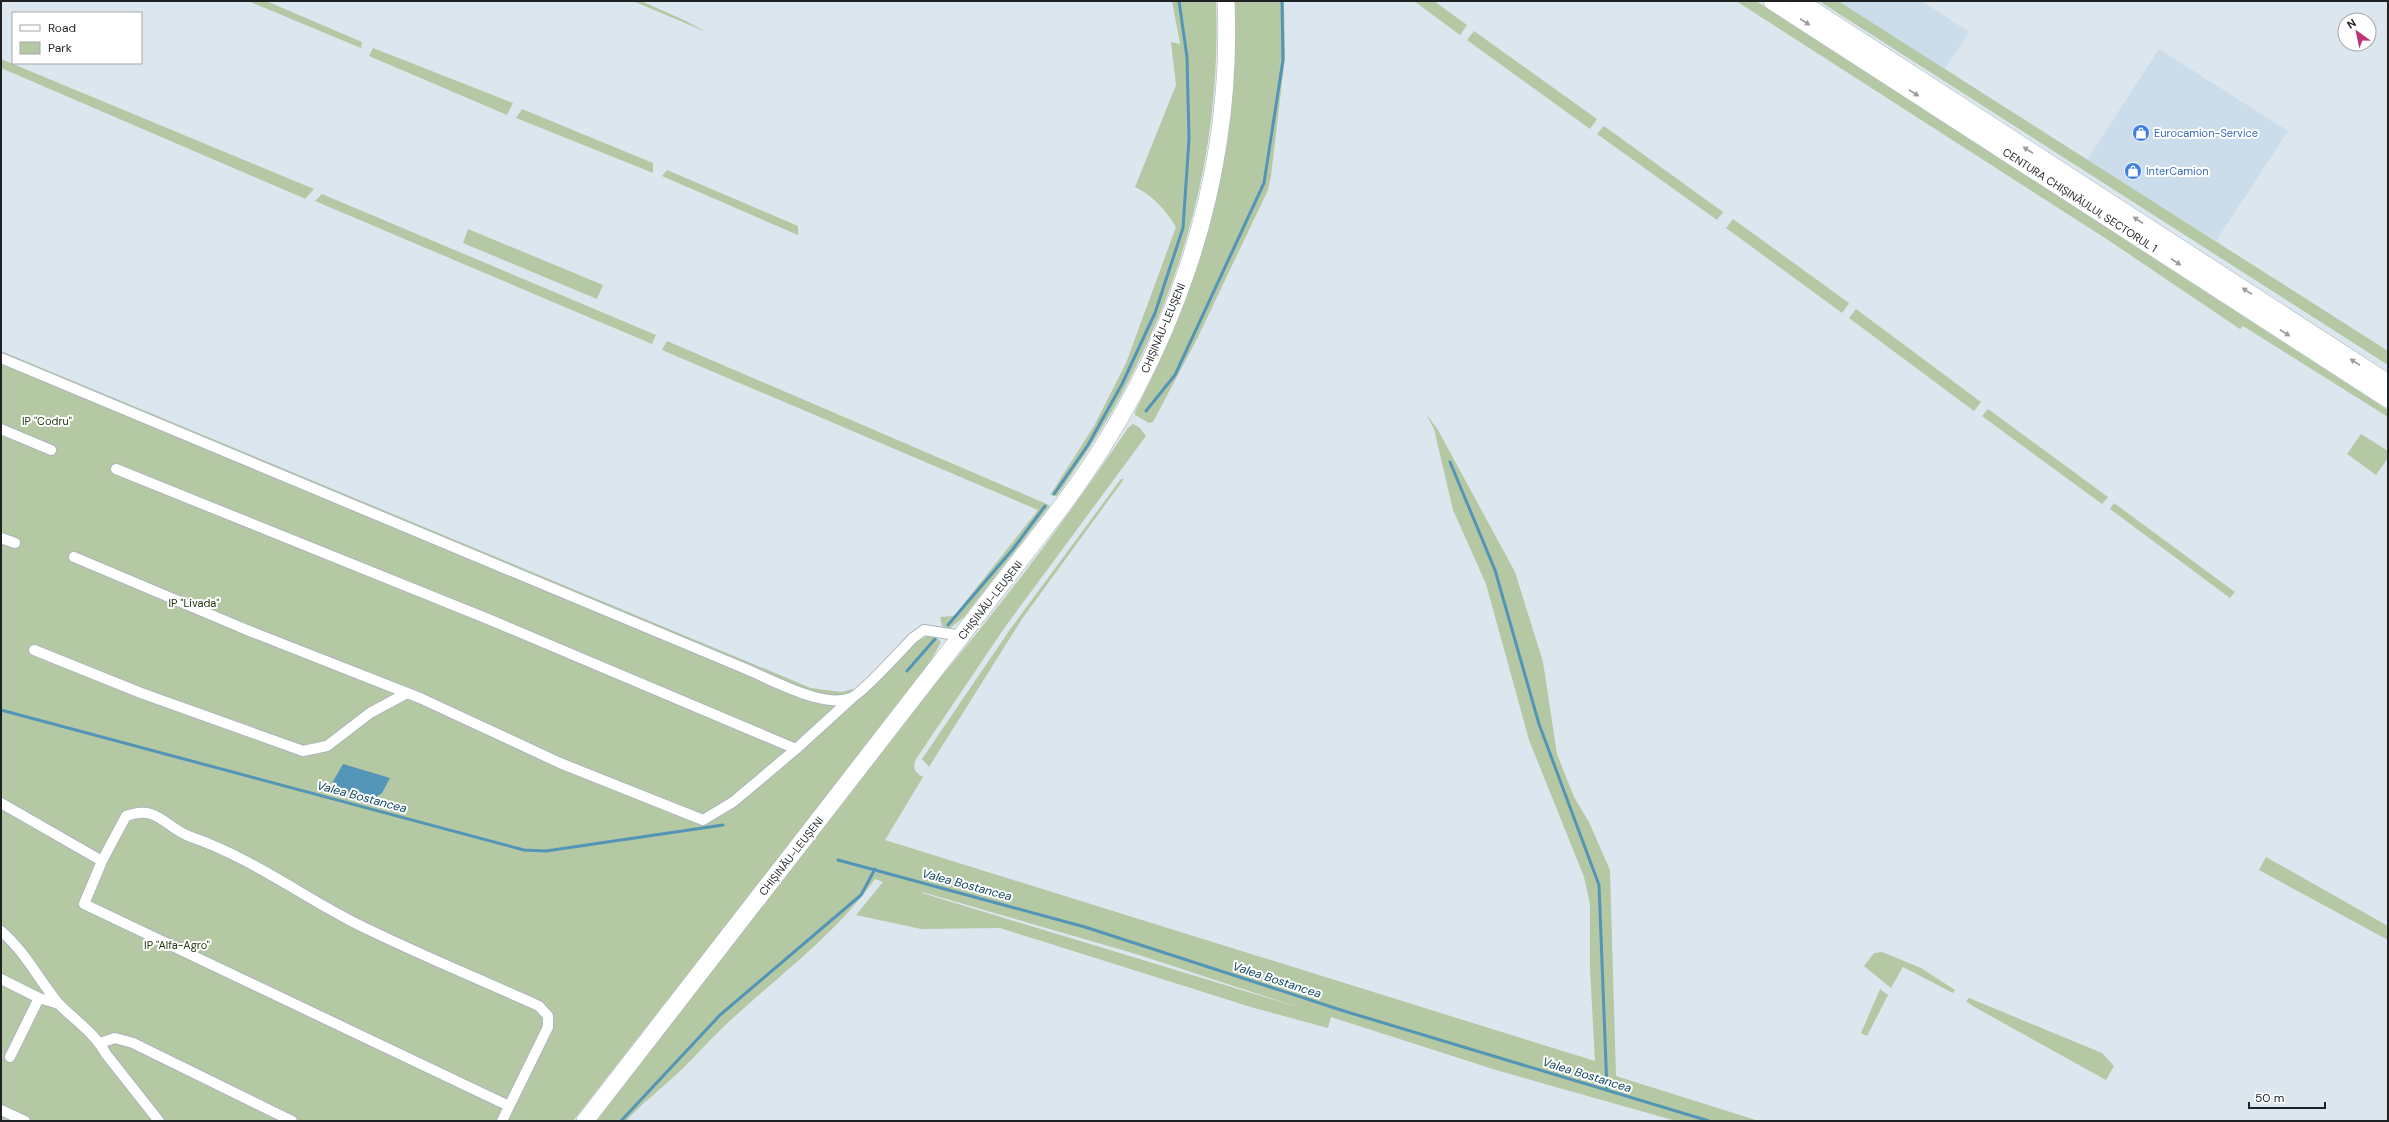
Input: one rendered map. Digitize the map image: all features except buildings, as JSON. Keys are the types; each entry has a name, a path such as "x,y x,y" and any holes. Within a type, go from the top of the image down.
{"highway":[{"name":"CHIȘINĂU-LEUȘENI","path":"585,1121 962,636 1092,466 1119,423 1166,326 1196,242 1214,169 1222,117 1226,71 1226,1"},
{"name":"CENTURA CHIȘINĂULUI, SECTORUL 1","path":"1772,1 2388,399"},
{"name":"CENTURA CHIȘINĂULUI, SECTORUL 1","path":"1799,1 2388,383"}],"street":[{"path":"1,358 773,680 823,699 837,700 852,698"},
{"path":"1,429 51,450"},
{"path":"116,468 488,620 796,749"},
{"path":"1,538 15,543"},
{"path":"74,557 247,630 407,693 560,763 702,820 733,802 796,749 852,698 913,638 924,630 962,636"},
{"path":"34,650 141,693 303,751 327,746 370,713 407,693"},
{"path":"1,804 102,861"},
{"path":"502,1121 548,1027 548,1016 538,1006 360,925 217,846 188,836 160,817 138,811 126,816 102,861 84,904 509,1106"},
{"path":"1,931 12,940 59,1004 100,1043 106,1054 159,1121"},
{"path":"1,978 39,998 59,1004"},
{"path":"10,1057 39,998"},
{"path":"100,1043 115,1038 133,1043 292,1121"},
{"path":"1,1110 25,1121"}],"shaded area":[{"path":"1838,1 1922,1 1969,32 1944,70"},
{"name":"Eurocamion-Service","path":"2159,49 2288,131 2216,241 2087,160"}],"green space":[{"path":"248,1 266,1 362,42 361,48"},
{"path":"633,1 641,1 686,21 706,32"},
{"path":"1172,1 1216,1 1216,52 1213,101 1207,150 1197,198 1184,246 1168,293 1149,339 1127,384 1102,427 1057,496 1050,495 1094,426 1126,363 1176,227 1158,204 1135,187 1176,85 1171,42 1180,44"},
{"path":"1235,1 1284,1 1285,57 1271,176 1268,190 1198,337 1153,422 1149,423 1135,415 1135,412 1159,362 1180,312 1198,263 1212,213 1223,162 1231,110 1235,57"},
{"path":"1414,1 1434,1 1467,25 1460,35"},
{"path":"1736,1 1756,1 2382,406 2388,410 2388,417 2243,326 2240,329 2108,240"},
{"path":"1819,1 1838,1 2388,351 2388,365"},
{"path":"1474,31 1597,119 1590,129 1467,40"},
{"path":"373,48 513,103 507,115 369,56"},
{"path":"1,59 314,189 305,199 1,68"},
{"path":"522,109 653,163 653,173 516,118"},
{"path":"1604,126 1723,212 1717,220 1597,134"},
{"path":"667,170 798,226 798,235 662,176"},
{"path":"322,194 656,335 652,344 315,201"},
{"path":"1733,219 1849,303 1842,313 1726,228"},
{"path":"468,229 603,285 597,299 463,243"},
{"path":"1856,309 1981,402 1974,411 1849,318"},
{"path":"667,341 1049,505 1049,507 964,617 949,629 942,626 940,617 954,616 1038,510 662,350"},
{"path":"1,351 811,688 841,692 852,689 863,693 919,640 933,636 941,642 928,666 573,1121 1,1121"},
{"path":"1988,409 2108,497 2102,504 1982,416"},
{"path":"1426,414 1438,430 1515,572 1543,662 1557,754 1574,797 1589,822 1610,870 1616,1076 1759,1121 1676,1121 1496,1070 1331,1017 1328,1028 1254,1008 1000,928 921,929 856,915 883,882 875,879 860,899 826,935 726,1025 679,1072 626,1121 596,1121 935,684 1011,590 1059,526 1128,428 1133,424 1140,428 1146,436 1005,627 916,759 914,765 915,770 923,777 885,840 1595,1061 1590,970 1590,904 1584,877 1529,740 1486,584 1453,510 1434,429","holes":["922,892 1136,954 1301,1008"]},
{"path":"2361,434 2388,451 2388,458 2376,475 2347,454"},
{"path":"1121,479 1124,479 1022,619 929,767 922,759 1011,628"},
{"path":"2114,503 2235,592 2230,598 2110,509"},
{"path":"2266,857 2388,926 2388,940 2259,870"},
{"path":"1882,952 1921,968 1955,990 1953,993 1903,967 1891,988 1864,966 1874,953"},
{"path":"1880,989 1888,995 1867,1036 1861,1033"},
{"path":"1969,998 2102,1053 2114,1066 2106,1080 1971,1005 1966,1001"}],"water":[{"path":"343,764 390,778 382,793 372,800 341,789 332,783"}],"waterway":[{"path":"1054,494 1088,445 1122,384 1155,313 1183,228 1189,139 1187,57 1179,1"},
{"path":"1146,411 1175,375 1264,183 1283,60 1282,1"},
{"path":"1450,462 1495,570 1539,724 1599,885 1607,1090"},
{"path":"948,625 1013,549 1045,506"},
{"path":"907,671 935,639"},
{"name":"Valea Bostancea","path":"1,710 524,850 546,851 723,825"},
{"name":"Valea Bostancea","path":"838,860 1085,927 1344,1011 1709,1121"},
{"path":"621,1121 720,1015 861,895 875,869"}],"place":[{"name":"Eurocamion-Service","path":"2141,133"},
{"name":"InterCamion","path":"2133,171"}],"park label":[{"name":"IP \"Codru\"","path":"47,421"},
{"name":"IP \"Livada\"","path":"194,603"},
{"name":"IP \"Alfa-Agro\"","path":"177,945"}]}
